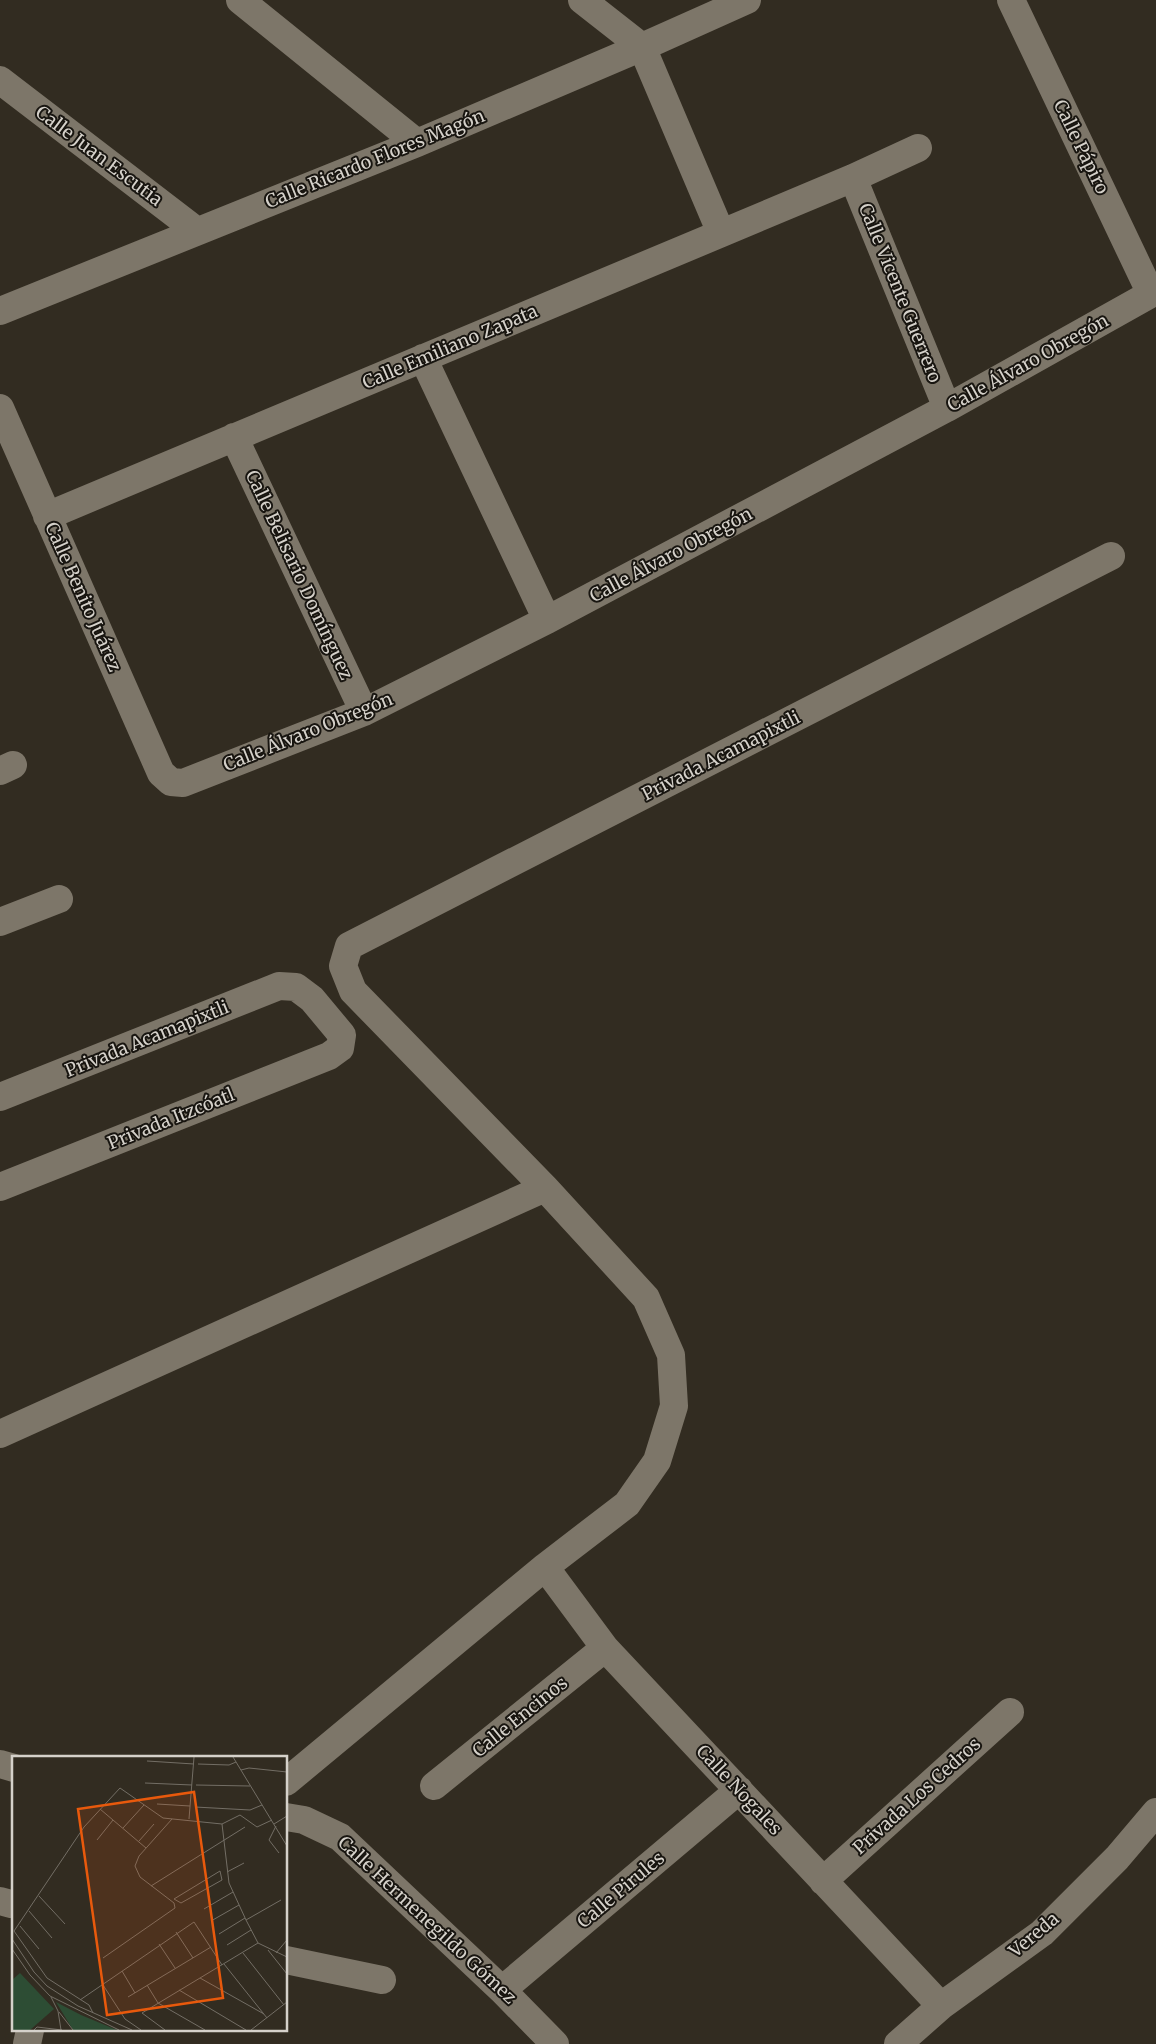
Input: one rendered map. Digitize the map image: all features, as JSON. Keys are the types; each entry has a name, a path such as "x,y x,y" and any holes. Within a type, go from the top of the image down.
{"street":[{"path":"240,0 417,143"},
{"path":"582,0 642,47 721,233"},
{"name":"Calle Ricardo Flores Magón","path":"0,311 417,143 747,0"},
{"name":"Calle Pápiro","path":"1011,0 1154,293"},
{"name":"Calle Juan Escutia","path":"0,80 197,231"},
{"name":"Calle Emiliano Zapata","path":"48,516 853,178 918,148"},
{"name":"Calle Vicente Guerrero","path":"853,178 947,408"},
{"name":"Calle Álvaro Obregón","path":"171,782 183,783 364,712 547,620 947,408 1154,293"},
{"path":"423,358 547,620"},
{"name":"Calle Benito Juárez","path":"0,408 161,773 171,782"},
{"name":"Calle Belisario Domínguez","path":"234,437 364,712"},
{"name":"Privada Acamapixtli","path":"545,1188 353,991 343,966 349,946 1111,556"},
{"path":"0,922 59,899"},
{"name":"Privada Acamapixtli","path":"0,1097 279,986 296,987"},
{"name":"Privada Itzcóatl","path":"0,1187 330,1056 340,1048 342,1035 312,999 296,987"},
{"path":"0,1434 545,1188 646,1298 671,1355 674,1406 657,1461 627,1504 545,1567 288,1780"},
{"name":"Calle Nogales","path":"545,1567 606,1648 941,2006"},
{"name":"Calle Encinos","path":"434,1786 606,1648"},
{"name":"Privada Los Cedros","path":"823,1881 1010,1712"},
{"name":"Calle Pirules","path":"502,1990 739,1790"},
{"name":"Vereda","path":"898,2044 941,2006 1042,1933 1117,1858 1156,1812"},
{"name":"Calle Hermenegildo Gómez","path":"288,1817 304,1820 340,1837 502,1990 555,2044"},
{"path":"288,1960 382,1980"}]}
